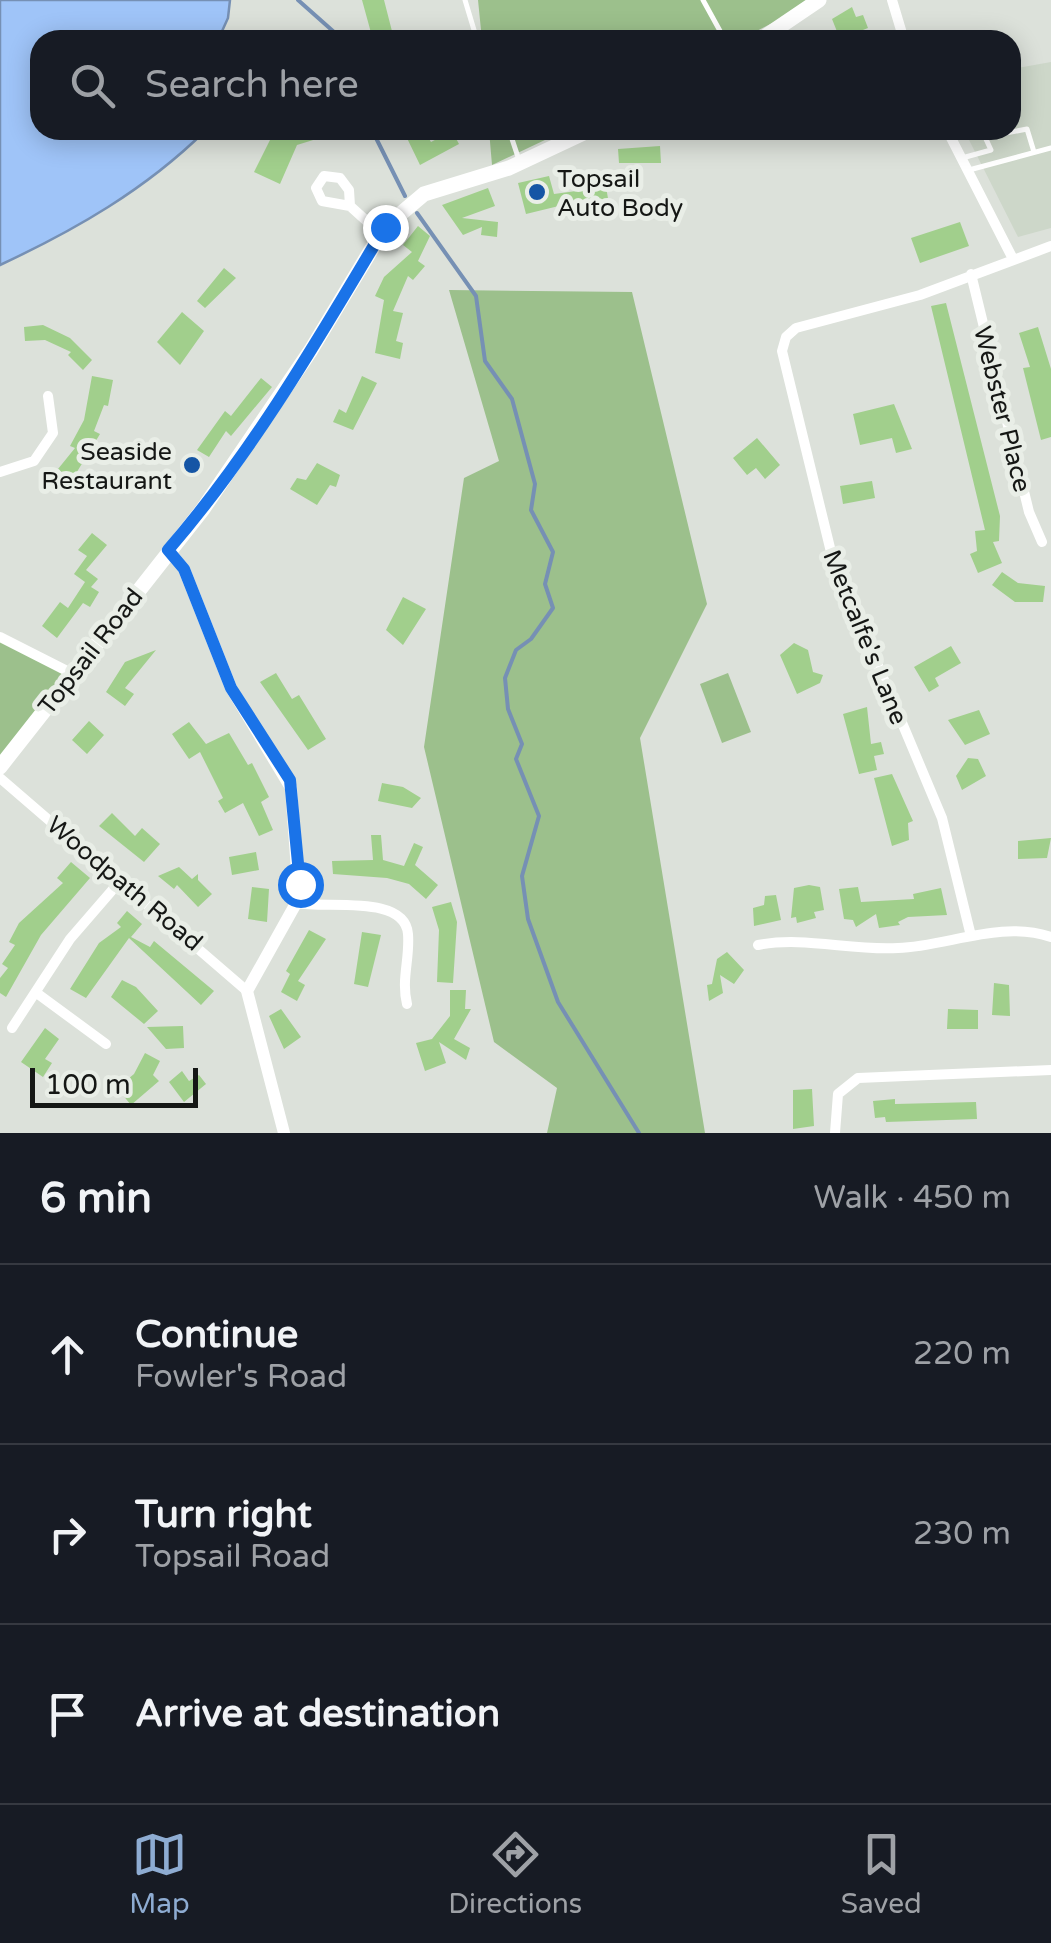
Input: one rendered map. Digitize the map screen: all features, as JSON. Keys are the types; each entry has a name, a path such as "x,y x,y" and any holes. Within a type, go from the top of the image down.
{"main road":[{"path":"775,30 820,0"},
{"name":"Topsail Road","path":"0,767 203,509 311,350 382,234 424,194 520,162 568,140"}],"street":[{"path":"892,0 901,30"},
{"path":"952,140 1012,257"},
{"path":"350,206 382,234"},
{"path":"971,274 1051,246"},
{"name":"Metcalfe's Lane","path":"971,274 920,295 788,333 782,356 827,539 852,609 942,818 971,936"},
{"name":"Webster Place","path":"971,274 1028,512 1042,542"},
{"path":"0,472 34,461 53,433 48,396"},
{"path":"168,550 184,569 231,688 290,780 297,904 247,991 284,1133"},
{"path":"0,637 73,674"},
{"name":"Woodpath Road","path":"0,778 247,991"},
{"path":"12,1028 38,994 70,939 121,880"},
{"path":"297,904 386,908 400,915 408,932 403,978 407,1004"},
{"path":"758,945 894,949 971,936 1036,932 1051,937"},
{"path":"38,994 106,1044"},
{"path":"835,1133 838,1094 858,1078 1051,1070"}],"lane":[{"path":"465,0 474,30"},
{"path":"703,0 719,30"},
{"path":"1021,130 1027,129 1034,152"},
{"path":"512,140 520,162"},
{"path":"962,158 991,150 986,140"},
{"path":"969,170 1051,148"}],"shaded area":[{"path":"1051,62 1051,228 1018,237 969,140 1021,140 1021,67"}],"green space":[{"path":"478,0 818,0 759,30 481,30"},
{"path":"490,140 545,140 492,165"},
{"path":"449,290 632,292 707,604 640,738 705,1133 547,1133 557,1088 494,1042 424,747 464,478 499,461"},
{"path":"0,637 73,674 0,767"},
{"path":"728,673 751,732 722,743 700,684"}],"water":[{"path":"0,0 230,0 223,30 30,30 30,140 195,140 108,207 0,265"}],"building":[{"path":"362,0 384,0 392,30 370,30"},
{"path":"852,7 856,17 863,15 868,28 836,30 832,19"},
{"path":"270,140 313,140 297,145 280,184 254,172"},
{"path":"408,140 457,140 459,144 420,165"},
{"path":"660,146 661,163 619,163 618,149"},
{"path":"549,176 554,194 606,187 609,204 570,219 567,204 526,214 518,183"},
{"path":"488,188 495,206 462,218 498,222 497,237 481,235 482,227 463,235 442,205"},
{"path":"960,222 969,246 920,263 911,238"},
{"path":"418,226 430,236 418,261 425,266 413,280 408,276 393,311 403,313 396,341 403,343 400,359 375,353 384,300 375,296 384,277 412,252 403,245"},
{"path":"224,268 236,278 205,308 197,301"},
{"path":"946,303 1000,516 999,541 993,542 1002,563 978,573 970,554 977,551 975,531 985,530 931,306"},
{"path":"182,312 204,331 180,365 157,342"},
{"path":"43,325 70,338 92,360 83,370 68,355 71,352 45,340 25,341 24,327"},
{"path":"1038,327 1051,369 1051,437 1041,440 1023,368 1030,367 1019,333"},
{"path":"92,376 113,380 108,406 104,405 94,431 100,434 72,480 58,469 75,448 70,446 84,420"},
{"path":"362,376 377,383 353,430 333,422 339,409 346,413"},
{"path":"261,378 272,387 231,436 226,431 209,457 197,450 225,411 231,416"},
{"path":"894,404 912,449 896,453 892,438 860,445 853,414"},
{"path":"757,438 780,465 765,479 756,468 747,475 733,458"},
{"path":"317,463 340,475 336,487 330,485 317,505 290,489 297,478 306,480"},
{"path":"872,481 875,498 843,504 840,486"},
{"path":"92,533 107,545 86,570 98,579 91,587 99,592 90,607 83,603 57,638 42,626 60,602 68,608 85,582 74,574 87,556 78,550"},
{"path":"1002,572 1018,583 1045,586 1043,602 1015,602 992,585"},
{"path":"403,597 426,609 403,645 386,630"},
{"path":"794,643 808,650 813,672 823,675 820,683 797,694 780,655"},
{"path":"951,646 961,663 935,678 939,686 929,692 914,667"},
{"path":"156,650 125,688 134,694 125,706 106,692 125,662"},
{"path":"276,673 292,699 299,695 326,739 308,750 260,682"},
{"path":"867,707 871,744 881,742 884,754 874,756 877,770 859,774 843,714"},
{"path":"979,710 990,734 965,745 948,720"},
{"path":"89,721 104,735 87,754 72,740"},
{"path":"189,722 206,744 229,733 248,765 252,763 269,797 261,802 273,830 259,836 243,803 225,813 218,801 223,798 200,752 189,759 172,734"},
{"path":"968,758 978,759 986,776 962,790 956,776"},
{"path":"892,774 913,821 908,823 909,840 892,846 874,778"},
{"path":"382,783 403,787 421,798 412,808 378,801"},
{"path":"112,813 135,836 142,828 160,844 144,862 99,826"},
{"path":"371,835 381,835 383,860 404,866 414,843 423,847 415,865 438,885 426,899 409,884 387,878 333,874 332,861 373,860"},
{"path":"1051,838 1047,858 1018,859 1018,841"},
{"path":"256,852 259,870 232,875 229,857"},
{"path":"71,862 90,878 41,935 6,997 0,993 0,978 8,968 2,964 15,945 9,942 19,923 63,883 57,878"},
{"path":"179,867 192,879 198,874 198,880 212,894 198,907 177,885 174,889 158,876"},
{"path":"252,887 269,889 267,922 248,919"},
{"path":"820,887 824,910 814,912 816,918 797,923 796,917 791,918 794,888"},
{"path":"858,887 861,902 914,899 913,894 941,888 947,915 908,917 898,922 900,925 879,928 876,914 856,927 853,920 844,919 839,889"},
{"path":"776,895 781,920 754,926 753,908 764,905 765,896"},
{"path":"451,902 457,922 453,983 437,982 439,930 432,907"},
{"path":"127,911 142,924 131,937 150,947 154,941 214,991 201,1005 129,938 86,998 70,989 99,943 121,927 117,923"},
{"path":"309,930 326,939 298,981 305,985 297,1001 281,992 290,974 286,971"},
{"path":"362,932 381,935 368,987 354,984"},
{"path":"727,952 744,970 734,984 720,975 723,993 709,1001 707,985 712,984 717,959"},
{"path":"122,980 136,987 158,1011 144,1024 111,997"},
{"path":"994,983 1009,985 1010,1016 992,1015"},
{"path":"450,990 466,990 465,1009 471,1009 454,1039 470,1048 466,1060 439,1042 446,1063 425,1071 416,1043 432,1039 450,1016"},
{"path":"281,1009 301,1037 284,1049 269,1016"},
{"path":"948,1009 978,1010 978,1029 947,1029"},
{"path":"183,1026 184,1048 166,1049 147,1027"},
{"path":"45,1028 59,1039 45,1059 52,1063 43,1077 21,1062"},
{"path":"145,1053 160,1061 153,1075 159,1081 131,1105 117,1088 134,1074"},
{"path":"182,1071 189,1081 199,1075 206,1084 184,1102 169,1082"},
{"path":"812,1089 814,1126 793,1129 793,1090"},
{"path":"895,1099 895,1104 976,1102 977,1119 886,1122 885,1117 875,1118 873,1101"}],"waterway":[{"path":"298,0 332,30"},
{"path":"377,140 405,196"},
{"path":"417,213 476,296 485,361 512,399 535,484 531,510 553,552 545,584 553,608 531,639 516,650 505,678 508,709 522,744 516,759 539,816 522,876 528,919 558,1002 639,1133"}],"place":[{"name":"Topsail Auto Body","path":"537,192"},
{"name":"Seaside Restaurant","path":"192,465"}],"route":[{"path":"300,884 290,780 231,688 184,569 168,550 203,509 311,350 385,227"}]}
